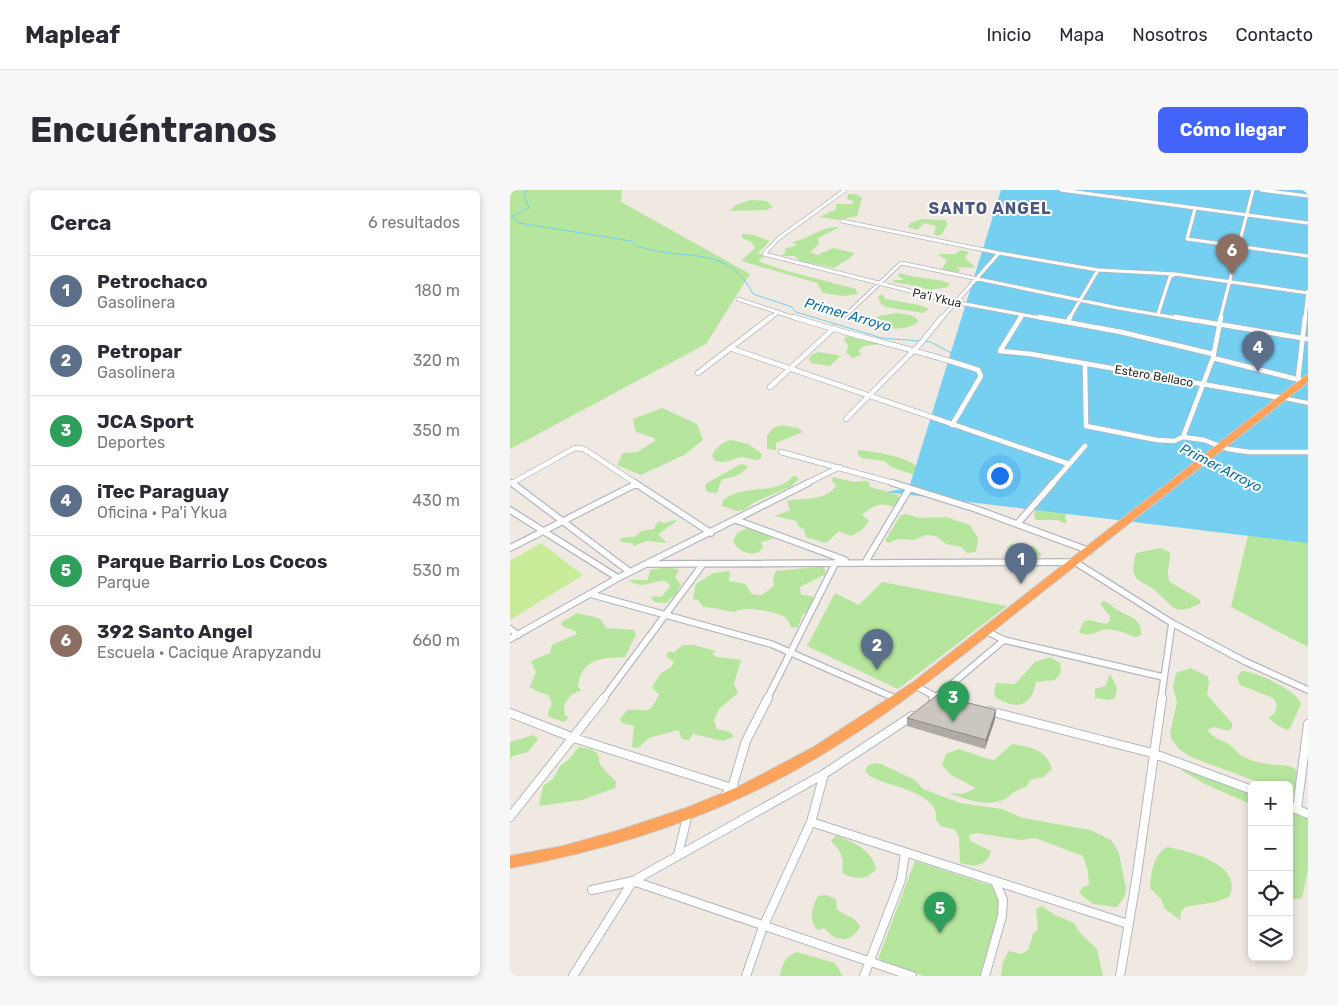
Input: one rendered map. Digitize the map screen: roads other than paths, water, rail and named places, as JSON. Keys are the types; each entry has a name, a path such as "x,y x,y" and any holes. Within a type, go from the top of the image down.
{"highway":[{"path":"510,862 590,844 688,813 720,800 816,752 916,686 1090,551 1303,380"}],"street":[{"name":"Pa'i Ykua","path":"845,190 779,238 764,254 954,302 1022,316 1068,321 1303,380"},
{"path":"1061,190 1308,223"},
{"path":"1183,437 1213,356 1219,324 1253,190"},
{"path":"1261,190 1308,196"},
{"path":"1195,209 1186,237 1195,241 1308,256"},
{"path":"842,221 999,254 1098,270 1175,274 1308,293 1303,380"},
{"path":"846,419 914,350 954,302 999,254"},
{"path":"846,315 901,263 977,277 1118,308 1306,339"},
{"path":"1068,321 1083,299 1098,270"},
{"path":"1158,314 1170,277 1175,274"},
{"path":"738,299 914,350 981,372 981,376 952,425"},
{"path":"698,373 778,312"},
{"name":"Estero Bellaco","path":"1022,316 1000,350 1308,404"},
{"path":"770,387 834,328"},
{"path":"730,348 1069,464"},
{"path":"1085,364 1086,426 1157,440 1174,441 1183,437 1204,440 1228,449 1264,452 1308,452"},
{"path":"1018,523 1084,446"},
{"path":"630,572 512,483 575,448 584,450 711,533"},
{"path":"781,452 840,467 909,488 1018,523 1090,551"},
{"path":"510,639 618,578 840,467"},
{"path":"510,548 636,484"},
{"path":"866,562 909,488"},
{"path":"510,510 618,578"},
{"path":"736,520 848,561"},
{"path":"647,564 848,561 1075,562 1172,623 1244,661 1308,690"},
{"path":"510,713 574,738 737,790 746,741 836,562"},
{"path":"510,817 574,738 703,564"},
{"path":"590,594 792,652 897,699"},
{"path":"1120,976 1172,623"},
{"path":"510,629 518,635"},
{"path":"986,631 1004,640 1163,677"},
{"path":"928,704 1004,640"},
{"path":"916,686 936,697 946,700"},
{"path":"983,709 1152,753 1248,789"},
{"path":"592,890 633,881 824,774 921,710"},
{"path":"1297,809 1308,724"},
{"path":"746,976 752,964 763,927 811,822 824,774"},
{"path":"1293,808 1308,814"},
{"path":"678,855 688,813"},
{"path":"811,822 1128,924"},
{"path":"864,976 901,880 905,853"},
{"path":"985,976 1002,916 1003,900 995,880"},
{"path":"633,881 763,927 869,963 878,963 912,976"},
{"path":"573,976 633,881"}],"water":[{"path":"1001,190 1308,190 1308,543 886,492 909,488"}],"waterway":[{"name":"Primer Arroyo","path":"527,190 524,194 529,208 511,217 519,223 631,241 637,246 648,249 707,258 732,268 743,279 753,294 792,307 796,312 882,338 931,342 953,354"}],"place":[{"name":"392 Santo Angel","path":"1232,275"},
{"name":"iTec Paraguay","path":"1258,372"},
{"name":"Petrochaco","path":"1021,584"},
{"name":"Petropar","path":"877,670"},
{"name":"JCA Sport","path":"953,722"},
{"name":"Parque Barrio Los Cocos","path":"940,933"}],"district":[{"name":"SANTO ANGEL","path":"990,208"}]}
